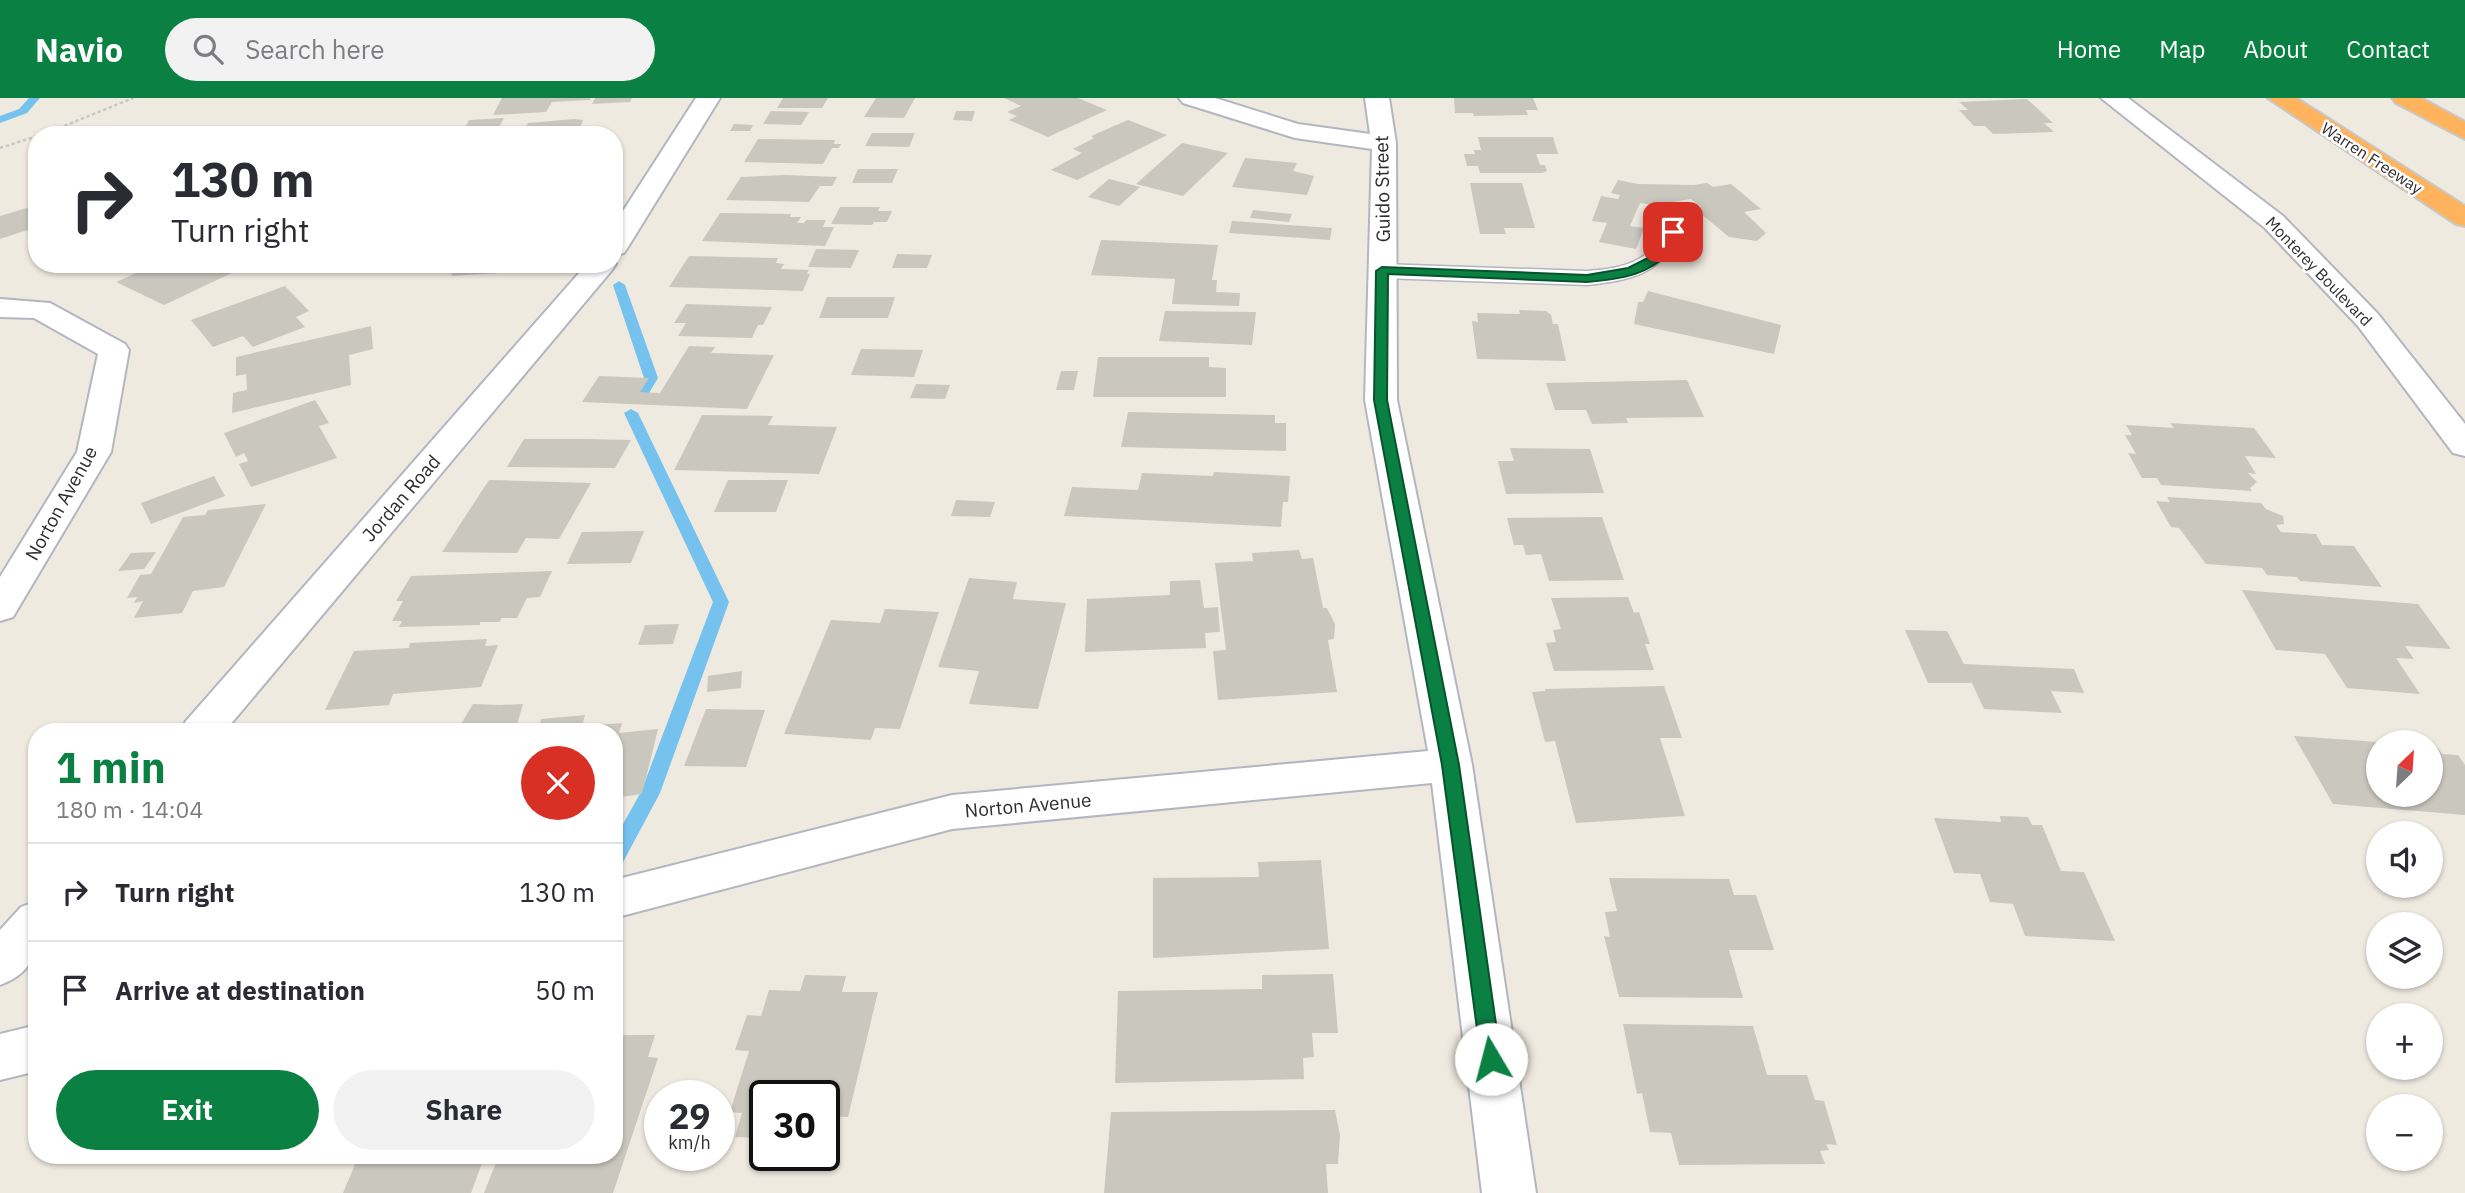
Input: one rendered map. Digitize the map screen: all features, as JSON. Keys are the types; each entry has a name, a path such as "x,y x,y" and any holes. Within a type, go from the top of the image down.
{"highway":[{"name":"Warren Freeway","path":"2280,98 2465,218"},
{"path":"2404,98 2465,132"}],"street":[{"path":"623,233 708,98"},
{"path":"1191,98 1295,131 1384,144"},
{"name":"Guido Street","path":"1377,98 1384,144 1381,400 1451,765 1509,1193"},
{"name":"Monterey Boulevard","path":"2113,98 2274,222 2368,320 2465,446"},
{"name":"Jordan Road","path":"208,723 594,273"},
{"name":"Norton Avenue","path":"0,308 40,309 114,350 94,452 0,608"},
{"name":"Norton Avenue","path":"623,897 952,812 1451,765"},
{"path":"0,964 28,931"},
{"path":"0,1057 28,1050"}],"lane":[{"path":"1382,271 1587,278 1614,276 1632,271 1658,257 1673,232"}],"path":[{"path":"64,126 133,98"},
{"path":"0,148 28,139"}],"building":[{"path":"502,98 590,100 552,102 546,112 493,115"},
{"path":"595,98 632,98 630,102 592,104"},
{"path":"783,98 828,98 822,108 777,108"},
{"path":"876,98 915,98 904,118 864,117"},
{"path":"1004,98 1078,98 1107,110 1048,137 1009,120 1017,116 1007,112 1021,106"},
{"path":"1454,98 1533,98 1538,110 1526,110 1528,115 1474,116 1473,113 1455,113"},
{"path":"2027,99 2053,123 2044,123 2054,132 1993,134 1985,126 1974,126 1959,110 1968,110 1959,102"},
{"path":"771,111 809,112 801,125 763,124"},
{"path":"956,111 975,111 972,121 953,120"},
{"path":"504,118 500,126 466,126 469,120"},
{"path":"583,120 581,126 526,126 528,123"},
{"path":"1128,120 1167,135 1077,180 1051,170 1082,153 1073,149 1094,138 1091,136"},
{"path":"734,124 753,125 750,131 730,131"},
{"path":"872,133 915,133 909,147 865,146"},
{"path":"1478,137 1553,137 1558,154 1536,154 1540,165 1545,165 1547,171 1542,173 1480,173 1478,166 1467,166 1464,154 1475,154 1474,150 1481,150"},
{"path":"758,139 835,140 834,144 841,144 839,148 832,148 823,164 744,162"},
{"path":"1182,143 1228,153 1183,196 1136,184"},
{"path":"1245,158 1297,163 1293,171 1314,176 1307,195 1232,187"},
{"path":"858,169 898,169 892,183 852,183"},
{"path":"741,177 837,177 832,186 820,186 809,202 726,200"},
{"path":"1109,179 1140,187 1119,206 1088,197"},
{"path":"1618,180 1638,184 1707,183 1713,187 1731,184 1761,209 1744,212 1766,233 1757,241 1729,237 1695,209 1701,207 1691,199 1653,205 1640,203 1630,226 1644,228 1636,249 1599,242 1607,223 1592,221 1601,196 1618,199 1620,195 1611,193"},
{"path":"1470,183 1522,183 1535,228 1504,228 1506,234 1480,234"},
{"path":"840,207 880,207 878,211 892,211 887,222 874,222 872,225 831,224"},
{"path":"28,208 28,230 0,239 0,216"},
{"path":"1253,210 1292,214 1289,222 1250,218"},
{"path":"720,213 791,214 790,217 801,217 797,223 826,220 823,227 834,227 825,246 702,241"},
{"path":"1232,221 1332,228 1330,240 1229,233"},
{"path":"1101,240 1218,245 1212,280 1217,280 1216,292 1240,293 1239,306 1172,304 1175,279 1091,275"},
{"path":"816,249 859,250 851,268 808,267"},
{"path":"897,254 932,255 927,268 892,268"},
{"path":"689,256 778,258 776,263 784,264 781,269 809,270 807,274 810,274 803,291 669,287"},
{"path":"136,273 232,273 164,305 116,282"},
{"path":"452,273 497,273 451,276"},
{"path":"285,286 309,311 296,317 305,327 253,347 243,336 213,347 191,320"},
{"path":"1648,291 1781,325 1774,354 1634,324 1638,302 1643,302"},
{"path":"827,297 895,297 888,318 819,318"},
{"path":"686,304 772,307 763,325 758,325 752,338 678,336 686,323 674,323"},
{"path":"1519,310 1546,311 1551,315 1553,324 1558,324 1566,361 1477,359 1472,321 1478,322 1477,313 1520,314"},
{"path":"1165,311 1256,312 1252,345 1159,341"},
{"path":"371,326 373,349 349,355 351,385 232,413 233,393 247,390 246,374 236,376 236,357"},
{"path":"689,346 715,347 711,353 774,355 747,409 582,402 599,376 649,378 640,392 660,393"},
{"path":"861,349 923,350 914,377 851,375"},
{"path":"1098,357 1209,357 1209,367 1226,368 1226,397 1093,397"},
{"path":"1061,371 1078,371 1074,390 1056,390"},
{"path":"1687,380 1704,417 1626,418 1628,423 1592,424 1586,410 1555,410 1546,383"},
{"path":"916,384 950,385 945,399 910,398"},
{"path":"315,400 329,423 319,426 337,458 251,487 239,464 248,461 244,453 236,457 224,433"},
{"path":"1128,412 1275,415 1275,423 1286,423 1286,451 1121,447"},
{"path":"702,415 773,416 768,425 837,427 819,474 674,470"},
{"path":"2170,423 2254,428 2276,458 2245,456 2256,474 2248,473 2257,482 2250,488 2252,491 2161,485 2157,478 2142,478 2128,453 2136,454 2125,435 2132,435 2126,425 2174,428"},
{"path":"524,439 631,440 615,468 507,467"},
{"path":"1510,448 1590,449 1604,493 1506,494 1498,461 1514,461"},
{"path":"1214,472 1290,476 1288,502 1283,502 1281,527 1064,516 1072,487 1138,490 1142,473 1213,476"},
{"path":"214,476 225,496 151,524 141,503"},
{"path":"489,480 591,483 559,539 526,538 517,553 442,552"},
{"path":"728,480 788,480 776,512 714,512"},
{"path":"2167,497 2261,503 2266,509 2283,516 2284,524 2276,525 2281,532 2316,534 2322,545 2354,546 2382,587 2300,581 2297,577 2267,575 2262,568 2206,564 2179,528 2171,527 2156,501 2170,502"},
{"path":"956,500 995,502 990,517 951,516"},
{"path":"266,504 224,587 193,591 182,613 134,618 143,601 134,603 137,597 127,598 140,575 151,574 183,517 205,515 208,510"},
{"path":"1602,517 1624,580 1549,581 1541,554 1526,555 1523,545 1514,545 1507,518"},
{"path":"644,531 631,563 567,564 582,532"},
{"path":"1299,550 1302,559 1313,558 1323,608 1327,608 1335,624 1334,639 1328,640 1337,692 1218,700 1213,651 1226,650 1215,563 1253,561 1252,553"},
{"path":"156,552 144,569 118,571 131,553"},
{"path":"552,571 540,597 527,598 517,618 501,618 500,622 480,622 480,625 399,627 402,621 392,621 403,601 396,601 411,576"},
{"path":"969,578 1017,582 1013,599 1066,603 1038,709 969,704 979,671 938,667"},
{"path":"1200,580 1204,608 1218,607 1220,632 1205,633 1206,648 1085,652 1087,599 1170,595 1170,581"},
{"path":"2242,590 2418,604 2451,649 2405,646 2414,659 2396,658 2420,694 2347,688 2325,654 2276,650"},
{"path":"1628,597 1634,613 1639,612 1650,644 1645,644 1654,670 1554,671 1546,643 1556,642 1553,630 1561,629 1551,598"},
{"path":"885,609 939,612 900,729 875,728 871,740 784,734 831,620 880,623"},
{"path":"679,624 673,644 638,645 645,625"},
{"path":"1905,630 1947,631 1964,664 2074,669 2084,693 2051,691 2062,713 1984,709 1972,683 1928,683"},
{"path":"487,639 485,646 498,645 481,687 393,694 389,705 325,710 354,651 409,648 410,643"},
{"path":"742,671 741,688 707,692 708,676"},
{"path":"1664,686 1682,738 1660,738 1685,816 1576,823 1555,741 1545,742 1532,692 1545,689"},
{"path":"473,704 523,704 517,723 461,723"},
{"path":"706,709 765,710 746,767 684,766"},
{"path":"585,715 583,723 540,723 541,719"},
{"path":"658,729 642,794 623,797 623,733"},
{"path":"2294,736 2366,741 2366,807 2333,804"},
{"path":"2443,754 2458,755 2465,765 2465,815 2369,807 2443,807"},
{"path":"2000,816 2028,817 2032,825 2042,825 2061,871 2084,872 2115,941 2025,936 2013,904 1990,902 1980,874 1954,873 1934,818 2001,822"},
{"path":"1321,860 1329,949 1153,958 1153,878 1259,877 1258,862"},
{"path":"1609,878 1729,879 1734,895 1756,895 1774,950 1729,950 1743,998 1619,997 1604,936 1610,937 1605,912 1617,911"},
{"path":"1333,974 1338,1033 1312,1033 1314,1057 1303,1058 1304,1079 1115,1083 1118,991 1262,989 1262,975"},
{"path":"805,975 846,976 842,992 878,992 848,1117 840,1117 840,1080 749,1080 749,1137 735,1137 742,1113 735,1112 735,1096 749,1051 735,1050 747,1015 761,1016 769,990 800,991"},
{"path":"1623,1024 1753,1026 1767,1075 1807,1075 1815,1100 1824,1101 1837,1145 1826,1144 1829,1150 1820,1151 1825,1164 1679,1165 1671,1133 1650,1132 1642,1093 1637,1094"},
{"path":"623,1035 655,1035 648,1057 658,1058 651,1080 644,1080 644,1100 623,1163"},
{"path":"1335,1110 1340,1135 1338,1164 1326,1164 1328,1193 1104,1193 1111,1112"},
{"path":"355,1164 482,1164 471,1193 343,1193"},
{"path":"495,1164 623,1164 613,1193 484,1193"}],"waterway":[{"path":"0,120 23,111 35,98"},
{"path":"619,285 651,378 644,390"},
{"path":"623,843 650,793 721,602 631,413"}],"route":[{"path":"1491,1059 1451,765 1381,400 1382,271 1587,278 1614,276 1632,271 1658,257 1673,232"}]}
